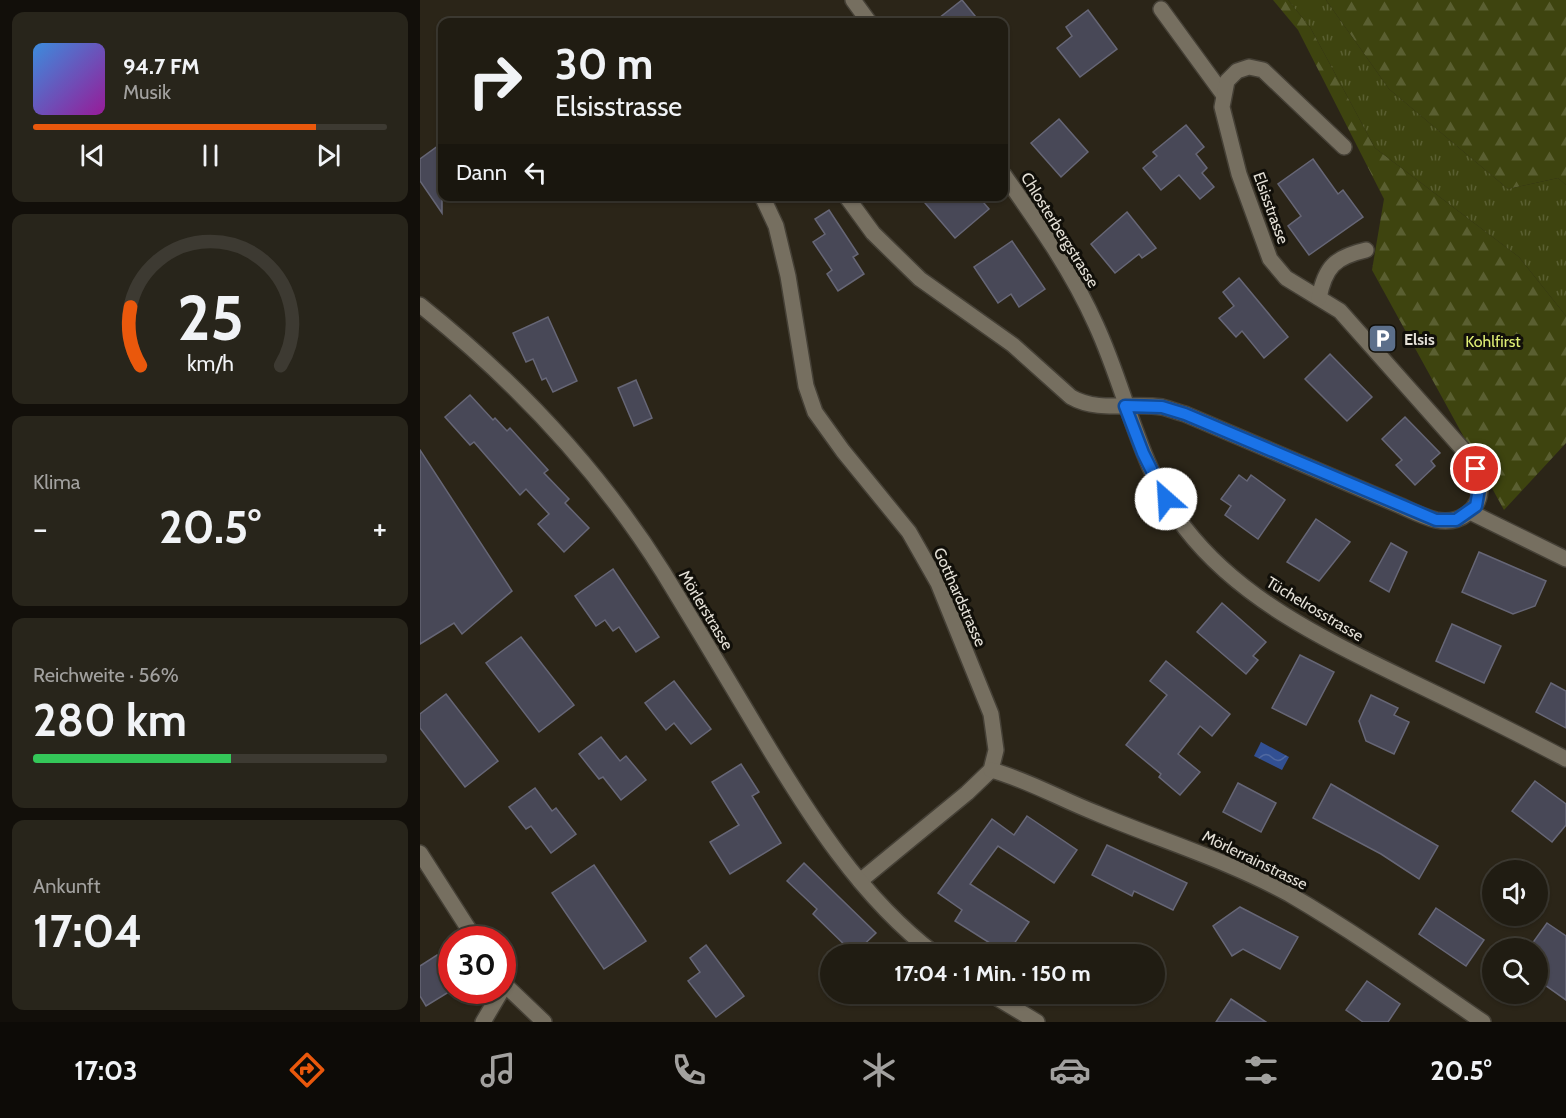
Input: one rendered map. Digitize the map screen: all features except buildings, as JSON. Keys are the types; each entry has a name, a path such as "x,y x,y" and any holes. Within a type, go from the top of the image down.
{"street":[{"path":"853,0 866,18"},
{"path":"1161,9 1223,94"},
{"path":"1223,94 1227,81 1237,71 1249,67 1263,70 1344,147"},
{"name":"Elsisstrasse","path":"1223,94 1225,126 1264,247 1270,259 1286,278 1340,311 1467,454 1480,483 1480,495 1470,512"},
{"name":"Chlosterbergstrasse","path":"1008,181 1071,276 1097,326 1125,406"},
{"name":"Gotthardstrasse","path":"764,201 776,226 788,276 806,386 815,412 843,451 909,532 938,583 991,714 996,750 991,770"},
{"path":"850,201 873,233 912,271 952,304 1020,351 1071,397 1094,407 1162,407 1185,414 1436,520 1456,520 1470,512 1566,559"},
{"path":"1318,298 1323,277 1334,264 1346,255 1366,250"},
{"name":"Mörlerstrasse","path":"420,305 465,341 535,408 621,511 661,570 816,826 860,880 922,944"},
{"name":"Tüchelrosstrasse","path":"1125,406 1143,453 1166,499 1184,528 1207,554 1241,585 1281,614 1351,652 1566,759"},
{"path":"860,880 967,793 991,770"},
{"name":"Mörlerrainstrasse","path":"991,770 1017,777 1096,813 1195,850 1287,894 1390,957 1483,1022"},
{"path":"420,853 467,926"},
{"path":"516,998 544,1022"},
{"path":"483,1022 493,1004"},
{"path":"1007,1004 1037,1022"}],"green space":[{"name":"Kohlfirst","path":"1273,0 1288,0 1310,27 1375,148 1519,257 1566,316 1566,443 1504,510 1372,270 1384,199 1298,30"},
{"path":"1288,0 1326,0 1389,89 1508,189 1558,178 1566,185 1566,316 1519,257 1375,148 1310,27"},
{"path":"1326,0 1566,0 1566,185 1558,178 1508,189 1389,89"}],"water":[{"path":"1261,742 1289,757 1282,770 1254,756"}],"place":[{"name":"Elsis","path":"1383,339"}],"route":[{"path":"1166,499 1143,453 1125,406 1162,407 1185,414 1436,520 1447,521 1462,518 1476,506 1480,495 1480,483 1476,469"}]}
